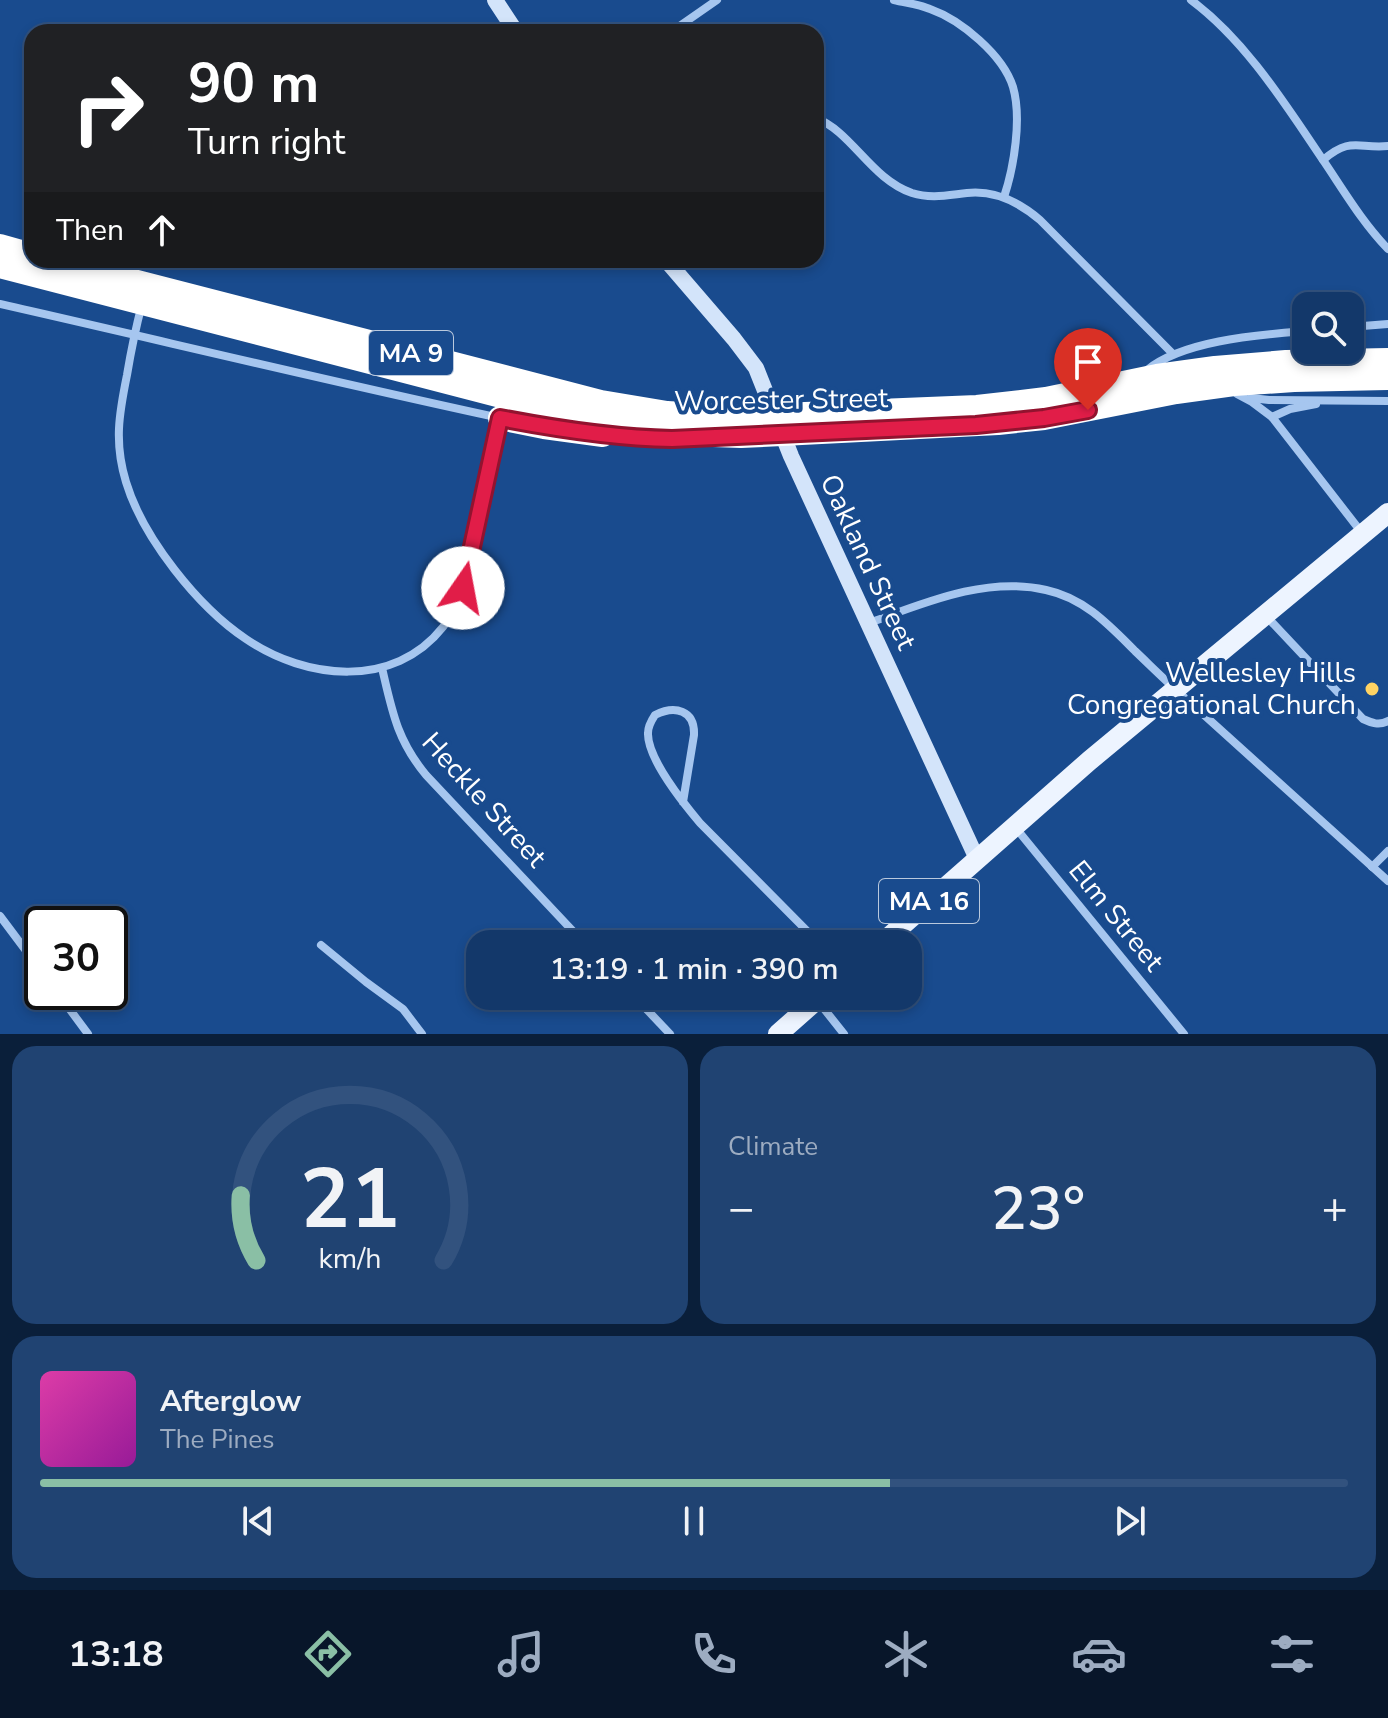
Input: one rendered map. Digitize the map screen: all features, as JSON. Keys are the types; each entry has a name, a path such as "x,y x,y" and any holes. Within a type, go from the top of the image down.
{"highway":[{"path":"0,246 24,253"},
{"name":"Worcester Street","path":"0,266 595,419 673,433 741,436 778,425 988,406 1065,395 1192,370 1262,363 1388,360"},
{"name":"Worcester Street","path":"83,268 601,402 778,425 946,427 1021,421 1203,388 1269,381 1388,378"},
{"path":"500,418 563,430 626,437 741,436"}],"main road":[{"name":"MA 16","path":"897,930 1175,689 1388,513"},
{"path":"778,1034 805,1010"}],"street":[{"path":"495,0 511,24"},
{"path":"682,24 717,0"},
{"path":"894,0 930,9 950,19 986,48 1006,71 1013,87 1016,118 1011,169 1004,197"},
{"path":"1191,0 1246,52 1354,208 1388,249"},
{"path":"824,122 889,182 907,191 929,196 992,193 1019,204 1040,220 1173,354"},
{"path":"1323,160 1337,149 1352,144 1388,146"},
{"name":"Oakland Street","path":"673,268 748,355 761,377 778,425 977,859"},
{"path":"0,304 134,335 500,418 467,575 458,601 434,637 404,659 382,668 356,672 327,671 297,664 264,650 220,619 192,591 149,530 133,499 119,452 119,418 134,335 142,303"},
{"path":"1364,326 1388,324"},
{"path":"1134,380 1173,354 1244,338 1292,333"},
{"path":"1203,388 1269,400 1388,401"},
{"path":"1237,394 1272,417 1363,534"},
{"path":"1272,417 1294,408 1344,400"},
{"path":"868,624 926,602 976,590 1006,586 1042,589 1064,595 1093,611 1388,881"},
{"path":"1265,615 1363,719 1373,724 1388,721"},
{"name":"Heckle Street","path":"382,668 396,725 412,758 572,930"},
{"path":"683,802 694,725 685,713 666,711 652,719 648,730 649,742 659,765 683,802 707,830 806,930"},
{"name":"Elm Street","path":"1015,827 1184,1034"},
{"path":"1372,867 1388,851"},
{"path":"0,916 24,948"},
{"path":"321,945 403,1009 422,1034"},
{"path":"70,1010 88,1034"},
{"path":"647,1010 670,1034"},
{"path":"827,1010 844,1034"}],"place":[{"name":"Wellesley Hills Congregational Church","path":"1372,689"}],"route":[{"path":"463,588 500,418 588,433 672,439 976,425 1088,410"}]}
